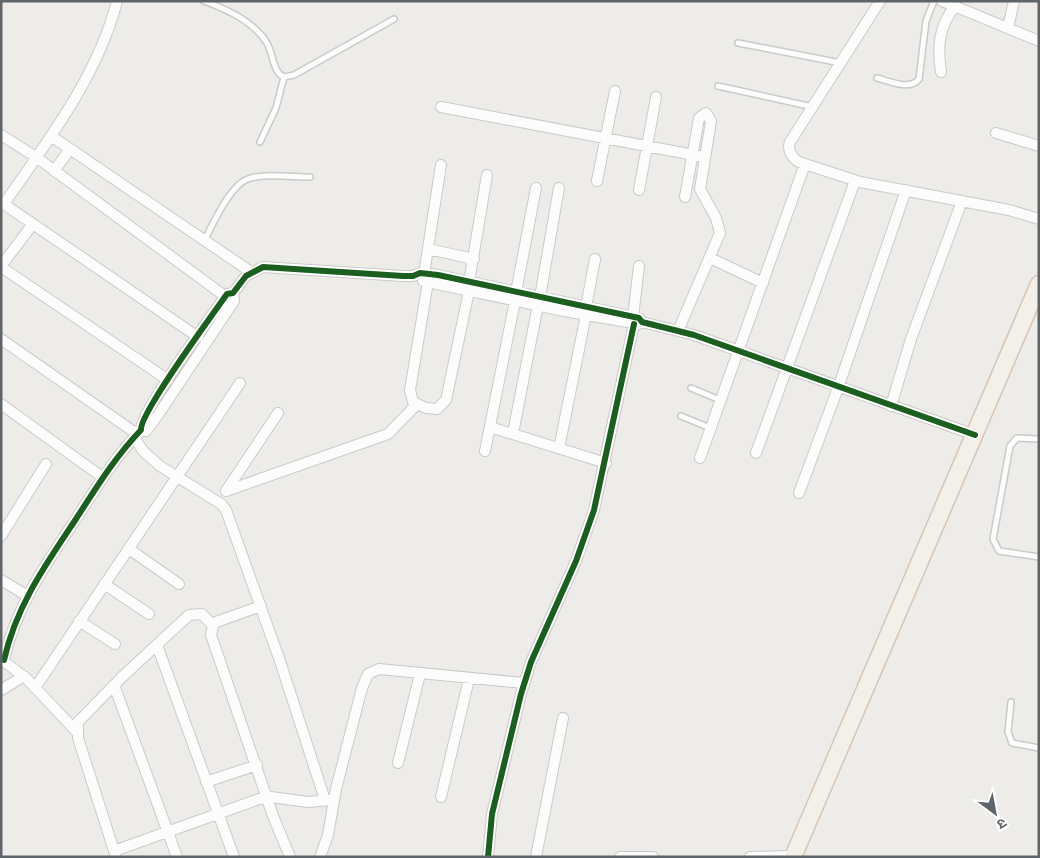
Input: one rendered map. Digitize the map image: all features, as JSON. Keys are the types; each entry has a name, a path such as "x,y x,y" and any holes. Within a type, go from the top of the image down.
{"main road":[{"path":"793,856 1039,284"}],"street":[{"path":"117,1 109,28 83,83 51,136 3,203 198,337"},
{"path":"880,1 789,144 793,157 805,164 855,181 1009,210 1039,219"},
{"path":"942,1 1039,41"},
{"path":"1008,28 1014,1"},
{"path":"941,72 940,36 946,18 954,7"},
{"path":"597,181 615,91"},
{"path":"639,190 656,97"},
{"path":"441,107 704,157"},
{"path":"678,331 720,233 716,218 700,194 699,184 711,121 706,113 699,118 685,197"},
{"path":"996,133 1039,146"},
{"path":"1,135 36,157 230,295 234,301 158,415 146,431 137,434"},
{"path":"51,136 250,272"},
{"path":"54,171 70,149"},
{"path":"700,458 736,351 763,283 805,164"},
{"path":"441,165 410,385 410,395 416,405 437,409 446,400 469,287 487,176"},
{"path":"756,452 855,181"},
{"path":"485,451 536,188"},
{"path":"513,433 559,188"},
{"path":"799,493 838,388 906,190"},
{"path":"891,406 911,339 962,201"},
{"path":"33,224 1,267 168,380"},
{"path":"428,248 474,259"},
{"path":"710,258 763,283"},
{"path":"559,448 595,259"},
{"path":"330,800 298,801 267,797 168,832 115,854 76,731 24,676 3,659 10,634 26,595 102,477 137,434 140,424 168,380 198,337 250,272 263,267 275,266 413,276 636,321 678,331 975,435"},
{"path":"488,857 492,814 524,684 587,531 606,463 636,321 639,266"},
{"path":"1,339 137,434 150,458 178,478 218,502 227,513 330,800"},
{"path":"35,688 104,584 178,478 240,383"},
{"path":"1,404 102,477"},
{"path":"226,491 388,434 416,405"},
{"path":"218,502 278,413"},
{"path":"490,427 606,463"},
{"path":"1,536 46,464"},
{"path":"129,549 179,584"},
{"path":"1,580 26,595"},
{"path":"104,584 149,614"},
{"path":"213,626 261,606"},
{"path":"76,731 79,719 114,684 194,613 202,614 213,626"},
{"path":"79,621 115,644"},
{"path":"213,626 211,635 267,797 290,857"},
{"path":"157,645 234,857"},
{"path":"320,857 328,835 330,800 362,688 368,674 379,669 524,684"},
{"path":"398,763 420,674"},
{"path":"1,690 24,676"},
{"path":"441,797 469,679"},
{"path":"114,684 177,857"},
{"path":"536,857 563,718"},
{"path":"206,782 257,765"},
{"path":"750,857 793,856"},
{"path":"620,857 653,857"}],"lane":[{"path":"204,1 231,12 256,30 269,46 277,71 284,77"},
{"path":"877,78 909,85 916,84 919,79 923,57 926,21 934,1"},
{"path":"284,77 294,75 394,19"},
{"path":"738,43 841,63"},
{"path":"260,142 276,108 284,77"},
{"path":"718,86 813,107"},
{"path":"204,241 232,193 245,180 256,177 310,177"},
{"path":"691,388 720,400"},
{"path":"681,416 710,428"},
{"path":"1039,439 1017,438 1010,446 993,539 999,551 1039,557"},
{"path":"1011,702 1008,732 1012,743 1039,748"}],"cycle path":[{"path":"4,660 16,622 33,586 106,473 141,430 144,420 164,385 227,294 233,293 246,276 263,267 403,276 413,276 420,273 438,275 639,318 642,322 694,335 975,435"},
{"path":"488,857 492,814 521,694 531,662 576,561 594,510 634,324"}]}
